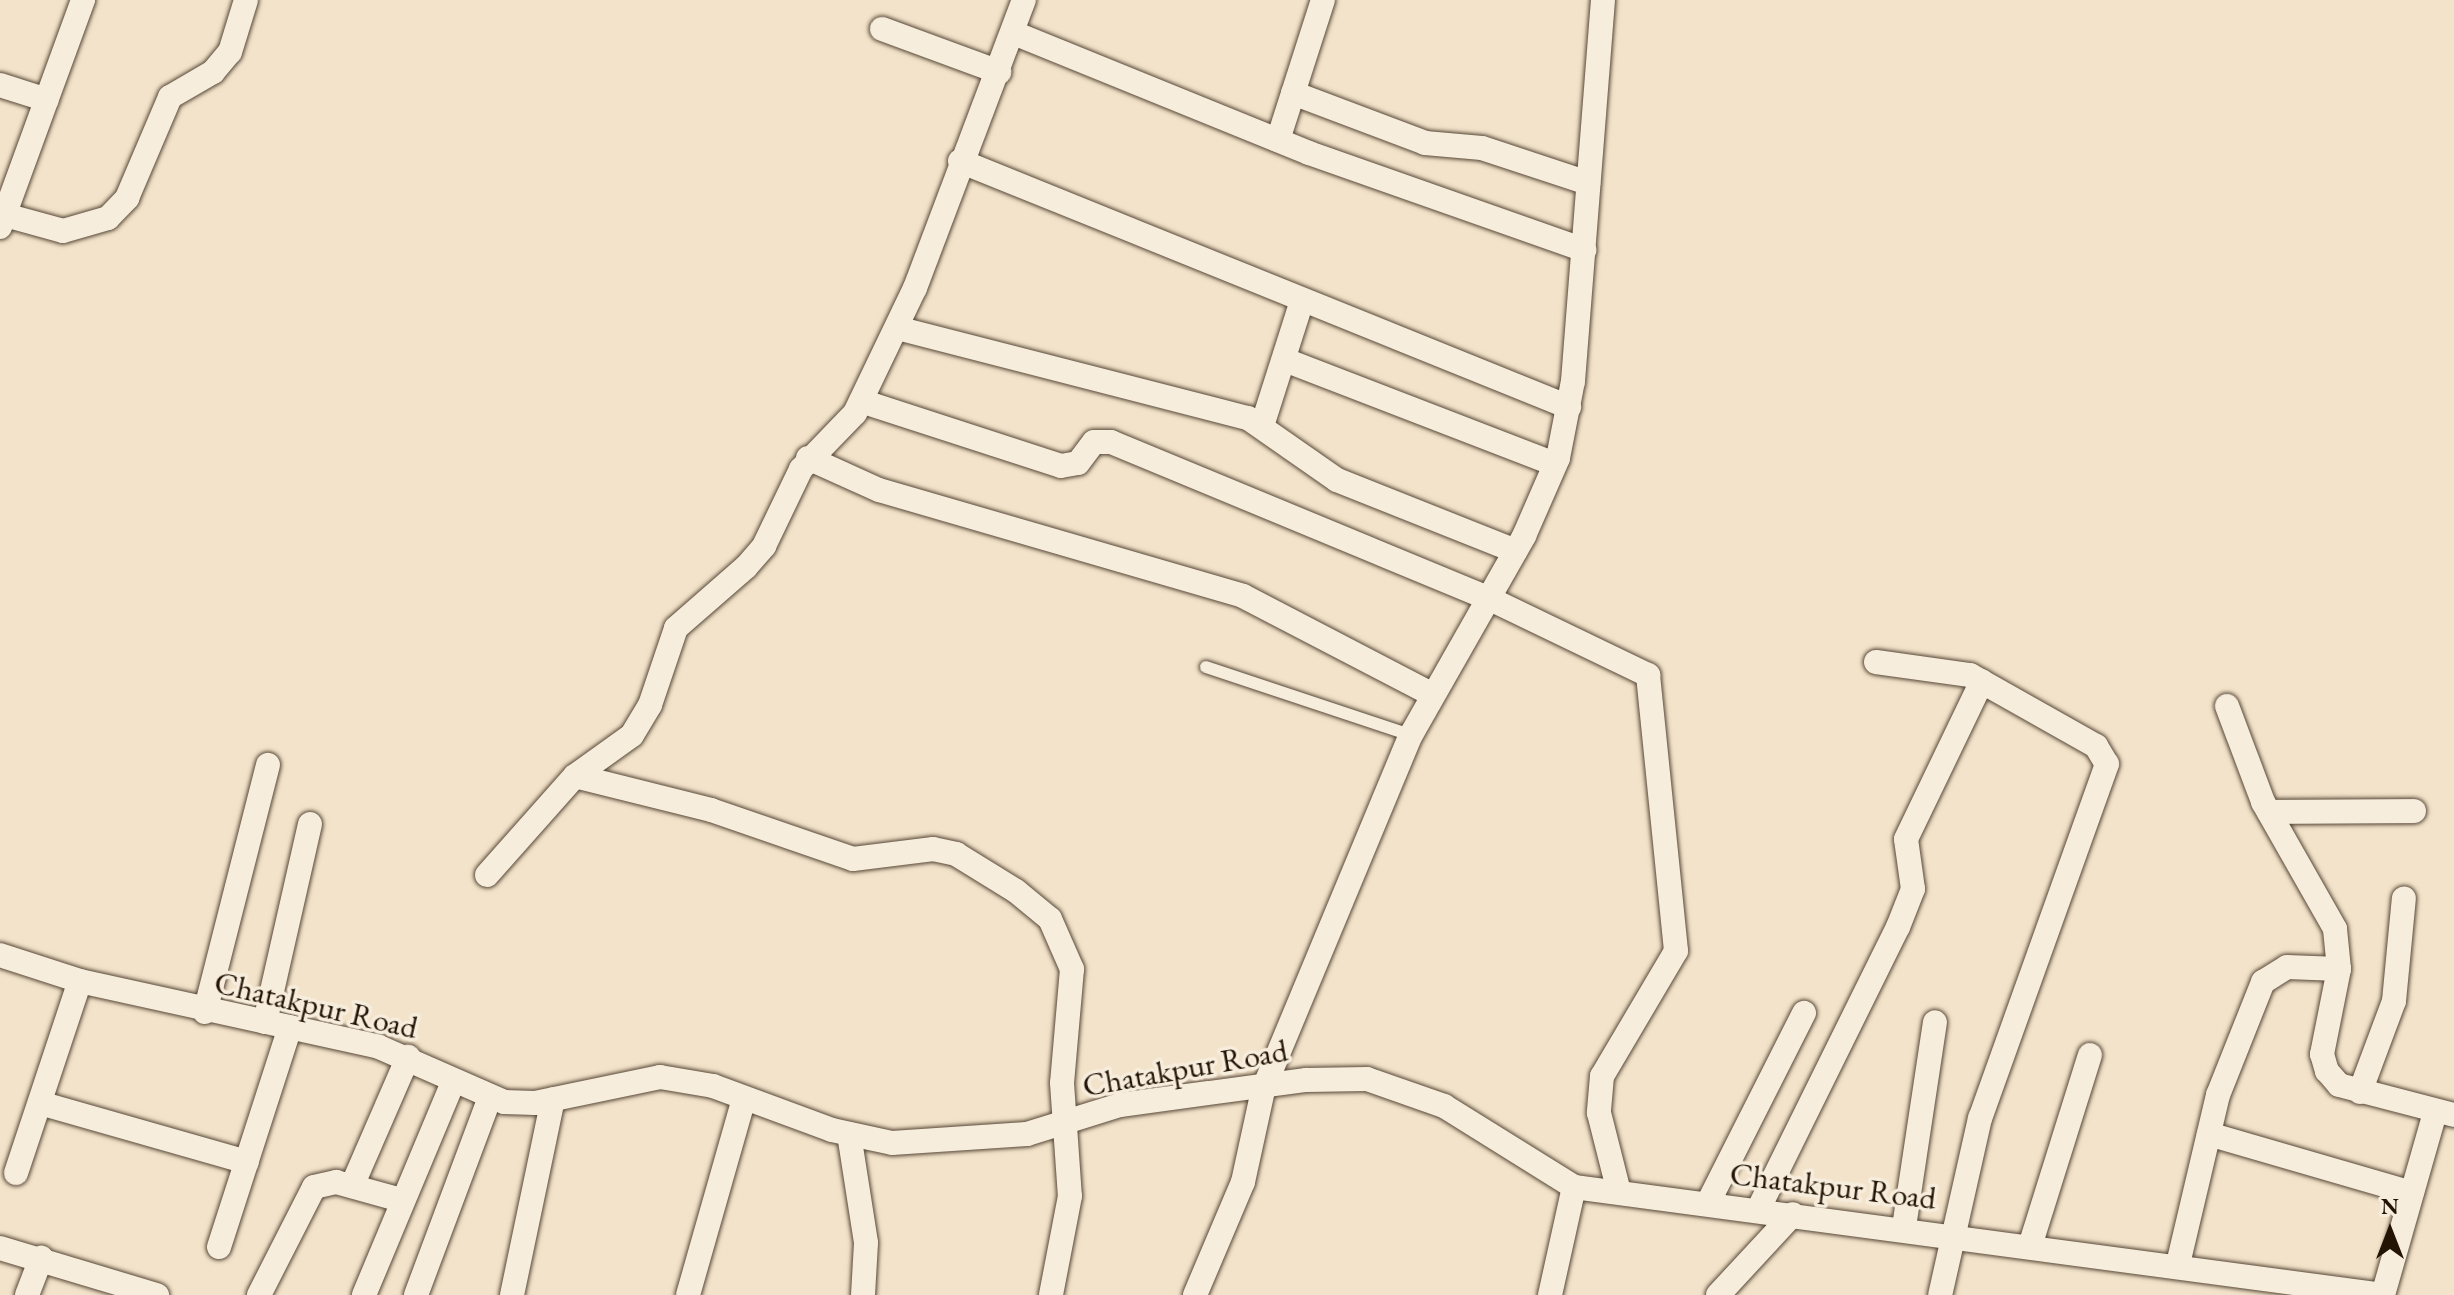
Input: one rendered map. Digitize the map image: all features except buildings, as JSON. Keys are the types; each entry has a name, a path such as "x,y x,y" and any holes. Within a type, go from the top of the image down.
{"street":[{"path":"83,0 2,221 63,231 108,218 127,198 170,97 213,72 230,52 246,0"},
{"path":"487,875 575,776 632,735 650,705 676,628 764,546 808,458 844,426 861,401 897,328 960,161 1016,34 1024,0"},
{"path":"1278,140 1323,0"},
{"path":"1201,1292 1243,1182 1263,1090 1411,735 1431,694 1515,551 1555,464 1569,407 1603,0"},
{"path":"882,29 999,72"},
{"path":"1016,34 1278,140 1584,250"},
{"path":"0,85 47,100"},
{"path":"1293,93 1425,143 1482,148 1588,183"},
{"path":"960,161 1569,407"},
{"path":"1262,426 1302,301"},
{"path":"897,328 1071,378 1193,402 1262,426 1337,480 1515,551"},
{"path":"1285,360 1555,464"},
{"path":"861,401 1061,466 1078,463 1094,442 1111,442 1488,598 1648,675 1676,951 1602,1076 1599,1113 1619,1192"},
{"path":"808,458 879,490 1243,596 1431,694"},
{"path":"1876,662 1944,669 1982,681 2096,746 2107,764 1980,1118 1951,1233 1940,1295"},
{"path":"1758,1210 1898,927 1913,889 1906,839 1982,681"},
{"path":"2227,706 2269,812 2335,929 2339,969 2322,1054 2339,1085 2444,1114 2412,1193 2383,1295"},
{"path":"205,1012 268,765"},
{"path":"575,776 711,810 853,859 933,849 956,854 1016,891 1050,919 1072,969 1062,1083 1068,1122 1070,1196 1051,1295"},
{"path":"2269,812 2414,811"},
{"path":"265,1022 310,824"},
{"path":"2360,1092 2394,1001 2404,898"},
{"name":"Chatakpur Road","path":"0,955 80,981 205,1012 290,1027 408,1057 453,1082 490,1097 519,1104 660,1077 744,1099 849,1134 892,1143 1027,1134 1120,1105 1263,1090 1341,1078 1395,1084 1444,1106 1574,1187 2178,1264 2251,1284 2383,1295"},
{"path":"2178,1264 2209,1134 2263,982 2287,967 2339,969"},
{"path":"16,1173 80,981"},
{"path":"1708,1203 1804,1013"},
{"path":"1904,1227 1935,1022"},
{"path":"219,1247 290,1027"},
{"path":"2031,1243 2090,1055"},
{"path":"352,1186 408,1057"},
{"path":"364,1295 401,1200 453,1082"},
{"path":"416,1295 490,1097"},
{"path":"512,1295 553,1099"},
{"path":"688,1295 744,1099"},
{"path":"40,1103 247,1162"},
{"path":"849,1134 866,1243 863,1295"},
{"path":"2209,1134 2412,1193"},
{"path":"259,1295 314,1187 352,1186 401,1200"},
{"path":"1550,1295 1574,1187"},
{"path":"1718,1295 1793,1214"},
{"path":"0,1248 157,1295"},
{"path":"27,1295 41,1258"}],"lane":[{"path":"1206,667 1411,735"}]}
